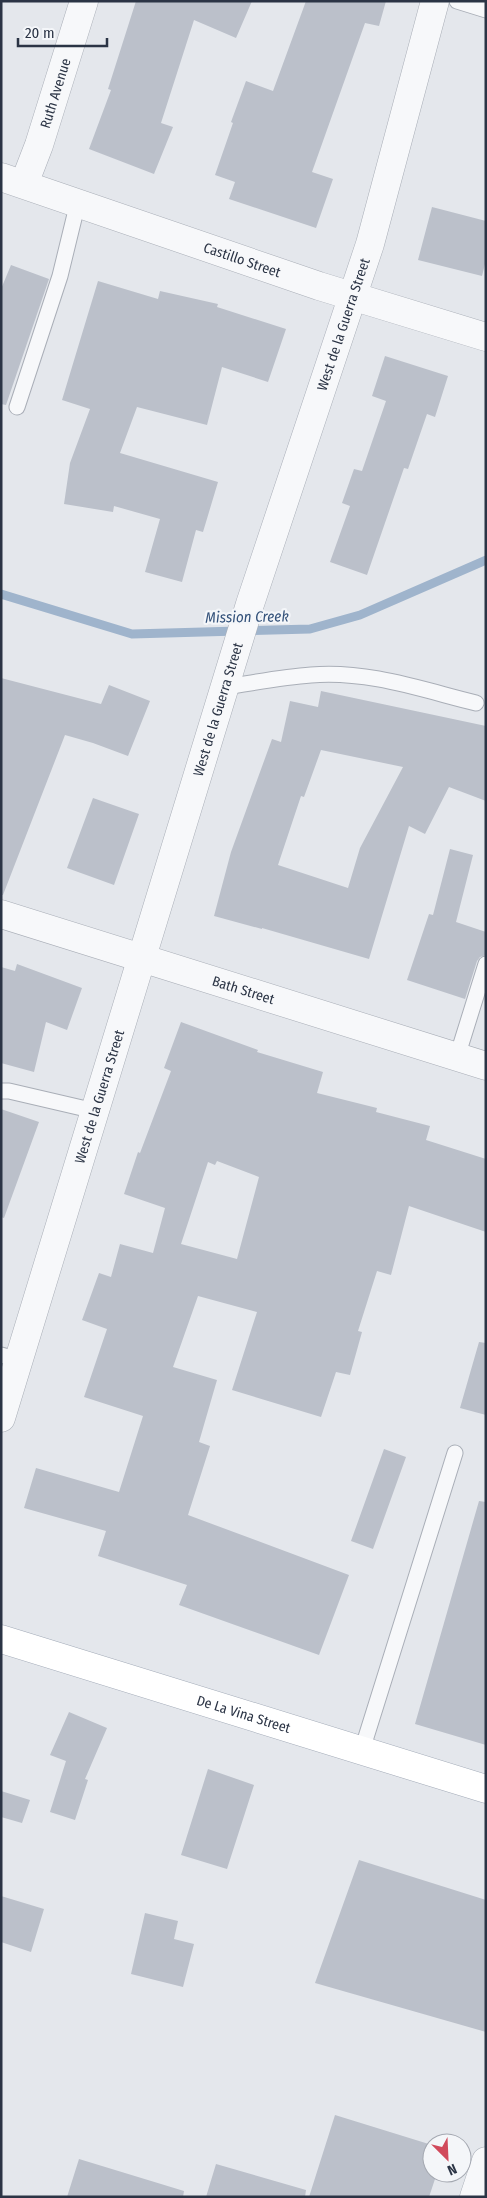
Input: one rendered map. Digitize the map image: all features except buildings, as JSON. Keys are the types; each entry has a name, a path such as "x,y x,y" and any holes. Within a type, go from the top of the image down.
{"main road":[{"name":"De La Vina Street","path":"1,1639 486,1789"}],"street":[{"name":"Ruth Avenue","path":"13,180 39,145 84,1"},
{"name":"West de la Guerra Street","path":"1,1418 10,1358 95,1111 250,604 351,296 370,244 435,1"},
{"name":"Castillo Street","path":"13,180 351,296 486,337"},
{"name":"Bath Street","path":"1,914 486,1066"},
{"path":"474,2197 486,2161"}],"lane":[{"path":"457,1 486,10"},
{"path":"17,407 60,276 78,202"},
{"path":"227,680 348,675 393,682 476,703"},
{"path":"457,1057 486,964"},
{"path":"1,1091 9,1091 95,1111"},
{"path":"362,1750 455,1453"}],"waterway":[{"name":"Mission Creek","path":"1,594 132,634 310,629 360,615 486,560"}]}
